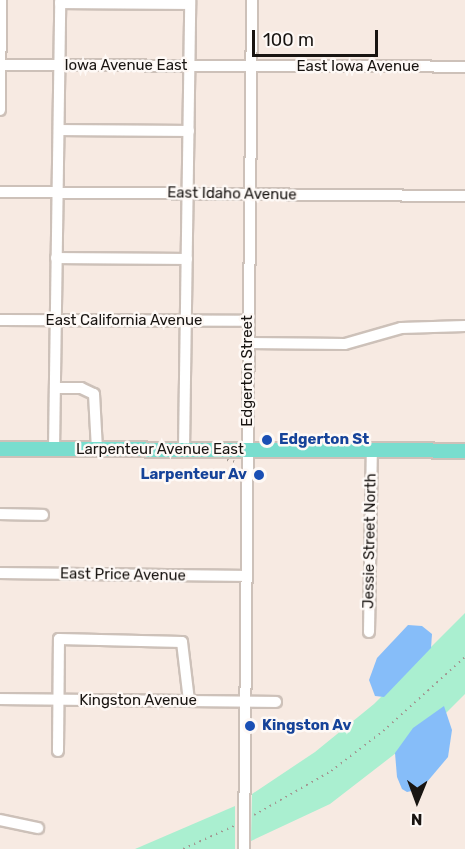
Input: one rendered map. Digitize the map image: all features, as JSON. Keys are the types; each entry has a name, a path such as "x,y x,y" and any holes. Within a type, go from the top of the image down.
{"main road":[{"name":"Larpenteur Avenue East","path":"0,449 465,451"}],"street":[{"path":"0,110 1,0"},
{"name":"Edgerton Street","path":"244,849 252,0"},
{"path":"54,450 60,2 190,2 184,450"},
{"name":"Iowa Avenue East","path":"0,65 252,66"},
{"name":"East Iowa Avenue","path":"252,66 465,67"},
{"path":"58,130 189,131"},
{"name":"East Idaho Avenue","path":"0,192 465,196"},
{"path":"56,258 187,259"},
{"name":"East California Avenue","path":"0,320 249,321"},
{"path":"249,343 345,344 401,328 465,326"},
{"path":"55,388 81,388 94,394 97,450"},
{"name":"Jessie Street North","path":"369,632 372,451"},
{"path":"0,514 43,515"},
{"name":"East Price Avenue","path":"0,573 246,576"},
{"path":"58,751 56,700 59,639 182,642 189,701"},
{"name":"Kingston Avenue","path":"0,699 276,702"},
{"path":"0,820 38,828"}],"path":[{"path":"226,460 236,462"},
{"path":"252,816 331,771 383,731 465,657"},
{"path":"183,849 238,824"}],"green space":[{"path":"465,613 465,694 440,719 330,804 251,841 252,794 315,752 374,704"},
{"path":"235,806 235,849 135,849"}],"water":[{"path":"408,625 422,626 432,634 431,648 384,697 375,696 369,680 377,658"},
{"path":"444,706 452,730 448,757 421,789 407,792 402,789 397,777 395,753 413,728"}],"place":[{"name":"Edgerton St","path":"267,440"},
{"name":"Larpenteur Av","path":"259,475"},
{"name":"Kingston Av","path":"250,726"}]}
